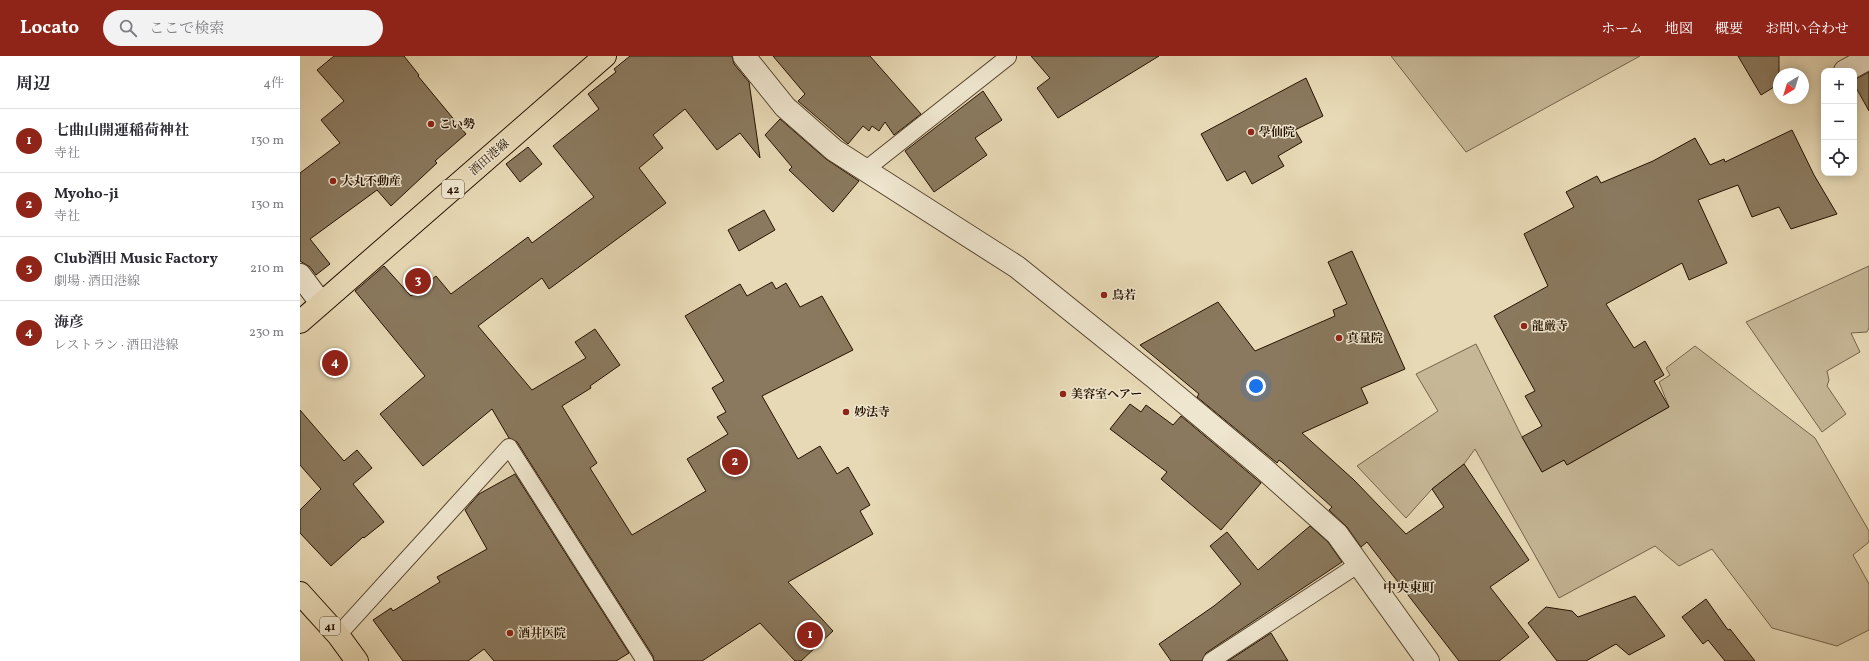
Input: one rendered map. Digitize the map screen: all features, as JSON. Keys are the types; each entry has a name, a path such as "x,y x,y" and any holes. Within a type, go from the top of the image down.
{"main road":[{"name":"酒田港線","path":"300,322 605,56"},
{"name":"41","path":"300,593 338,635 357,661"}],"street":[{"path":"744,56 785,108 834,150 1016,267 1263,468 1337,534 1428,661"},
{"path":"1851,68 1869,58"},
{"path":"300,275 321,304"}],"lane":[{"path":"865,170 1008,58 1007,56"},
{"path":"338,635 509,447 645,661"},
{"path":"1211,661 1359,564"}],"shaded area":[{"path":"1391,56 1640,56 1466,152"},
{"path":"1869,266 1869,328 1867,332 1851,333 1860,352 1827,371 1829,380 1827,386 1846,414 1822,432 1746,322"},
{"path":"1476,344 1522,437 1542,472 1564,460 1567,465 1669,407 1659,382 1670,375 1666,368 1695,346 1815,438 1869,531 1869,542 1853,555 1869,584 1869,630 1837,646 1772,628 1712,549 1679,566 1655,546 1559,598 1475,449 1464,464 1432,489 1406,518 1357,466 1438,411 1416,374"}],"building":[{"path":"334,56 404,56 419,75 418,76 466,134 435,161 437,163 391,206 377,190 310,239 330,264 316,275 310,267 300,261 300,173 340,143 321,120 344,101 317,70"},
{"path":"630,56 732,56 734,64 749,82 760,158 740,133 717,150 685,109 653,135 663,148 639,168 666,203 549,289 542,278 478,326 532,390 586,358 575,342 595,329 620,365 590,386 591,388 562,406 597,463 590,468 632,535 706,491 687,459 728,434 717,417 726,412 712,388 724,381 685,316 740,284 747,296 772,282 776,289 786,283 800,307 822,296 853,350 762,396 798,459 820,446 837,474 848,467 870,505 860,511 873,534 788,582 833,631 801,661 795,661 760,623 702,661 654,661 653,656 517,442 509,438 492,409 423,466 380,414 425,376 355,291 384,266 411,296 436,276 451,294 528,237 532,243 594,197 553,146 599,109 588,94 616,72 614,69"},
{"path":"773,56 870,56 921,114 894,135 885,122 879,131 872,126 869,131 863,126 848,144 798,101 805,94"},
{"path":"1031,56 1159,56 1058,118 1037,88 1050,78"},
{"path":"1738,56 1779,56 1779,68 1773,68 1773,88 1761,95"},
{"path":"1869,72 1869,111 1857,89 1857,78"},
{"name":"學仙院","path":"1306,78 1323,116 1295,130 1302,142 1278,156 1284,166 1252,184 1245,171 1227,181 1201,134"},
{"path":"983,91 1002,120 975,138 987,155 934,192 905,151"},
{"path":"780,119 826,159 859,181 833,212 789,170 792,167 765,135"},
{"path":"1792,130 1814,175 1837,214 1791,229 1779,207 1752,217 1738,185 1698,200 1727,263 1689,280 1682,263 1606,304 1634,348 1645,341 1664,375 1654,381 1669,407 1567,465 1564,460 1542,472 1522,437 1542,426 1525,396 1535,391 1494,316 1548,286 1524,234 1574,207 1566,192 1597,176 1601,183 1653,161 1695,138 1710,165 1724,159 1725,162"},
{"path":"528,147 542,164 520,182 506,164"},
{"path":"764,210 775,230 739,251 728,230"},
{"path":"1352,251 1405,369 1361,388 1368,403 1302,433 1354,480 1406,534 1444,507 1432,489 1464,464 1529,560 1490,587 1529,637 1499,661 1459,661 1367,542 1361,547 1347,527 1329,510 1332,507 1283,463 1279,460 1277,463 1197,397 1199,394 1140,345 1218,302 1255,351 1335,316 1333,310 1347,304 1328,262"},
{"path":"1130,404 1141,412 1146,405 1173,425 1181,416 1261,483 1221,530 1161,479 1167,472 1110,429"},
{"path":"300,410 344,461 357,450 372,468 353,484 384,522 364,538 363,537 331,566 300,533 300,510 321,489 300,465"},
{"path":"515,474 629,653 616,661 494,661 484,649 468,661 403,661 373,620 391,608 393,611 440,582 437,577 487,549 465,510 479,494"},
{"path":"1310,526 1328,542 1342,562 1206,653 1202,661 1171,661 1159,644 1214,606 1241,584 1210,546 1227,532 1258,570"},
{"path":"1635,596 1665,636 1629,655 1616,644 1586,661 1557,661 1528,623 1546,607 1572,611 1578,617"},
{"path":"1706,599 1728,630 1730,629 1755,661 1725,661 1708,640 1703,644 1682,617"},
{"path":"1271,633 1288,661 1228,661"}],"place":[{"name":"こい勢","path":"431,124"},
{"name":"學仙院","path":"1251,132"},
{"name":"大丸不動産","path":"333,181"},
{"name":"Club酒田 Music Factory","path":"418,281"},
{"name":"鳥若","path":"1104,295"},
{"name":"龍厳寺","path":"1524,326"},
{"name":"真量院","path":"1339,338"},
{"name":"海彦","path":"335,363"},
{"name":"美容室ヘアー","path":"1063,394"},
{"name":"妙法寺","path":"846,412"},
{"name":"Myoho-ji","path":"735,462"},
{"name":"酒井医院","path":"510,633"},
{"name":"七曲山開運稲荷神社","path":"810,635"}],"district":[{"name":"中央東町","path":"1409,587"}]}
